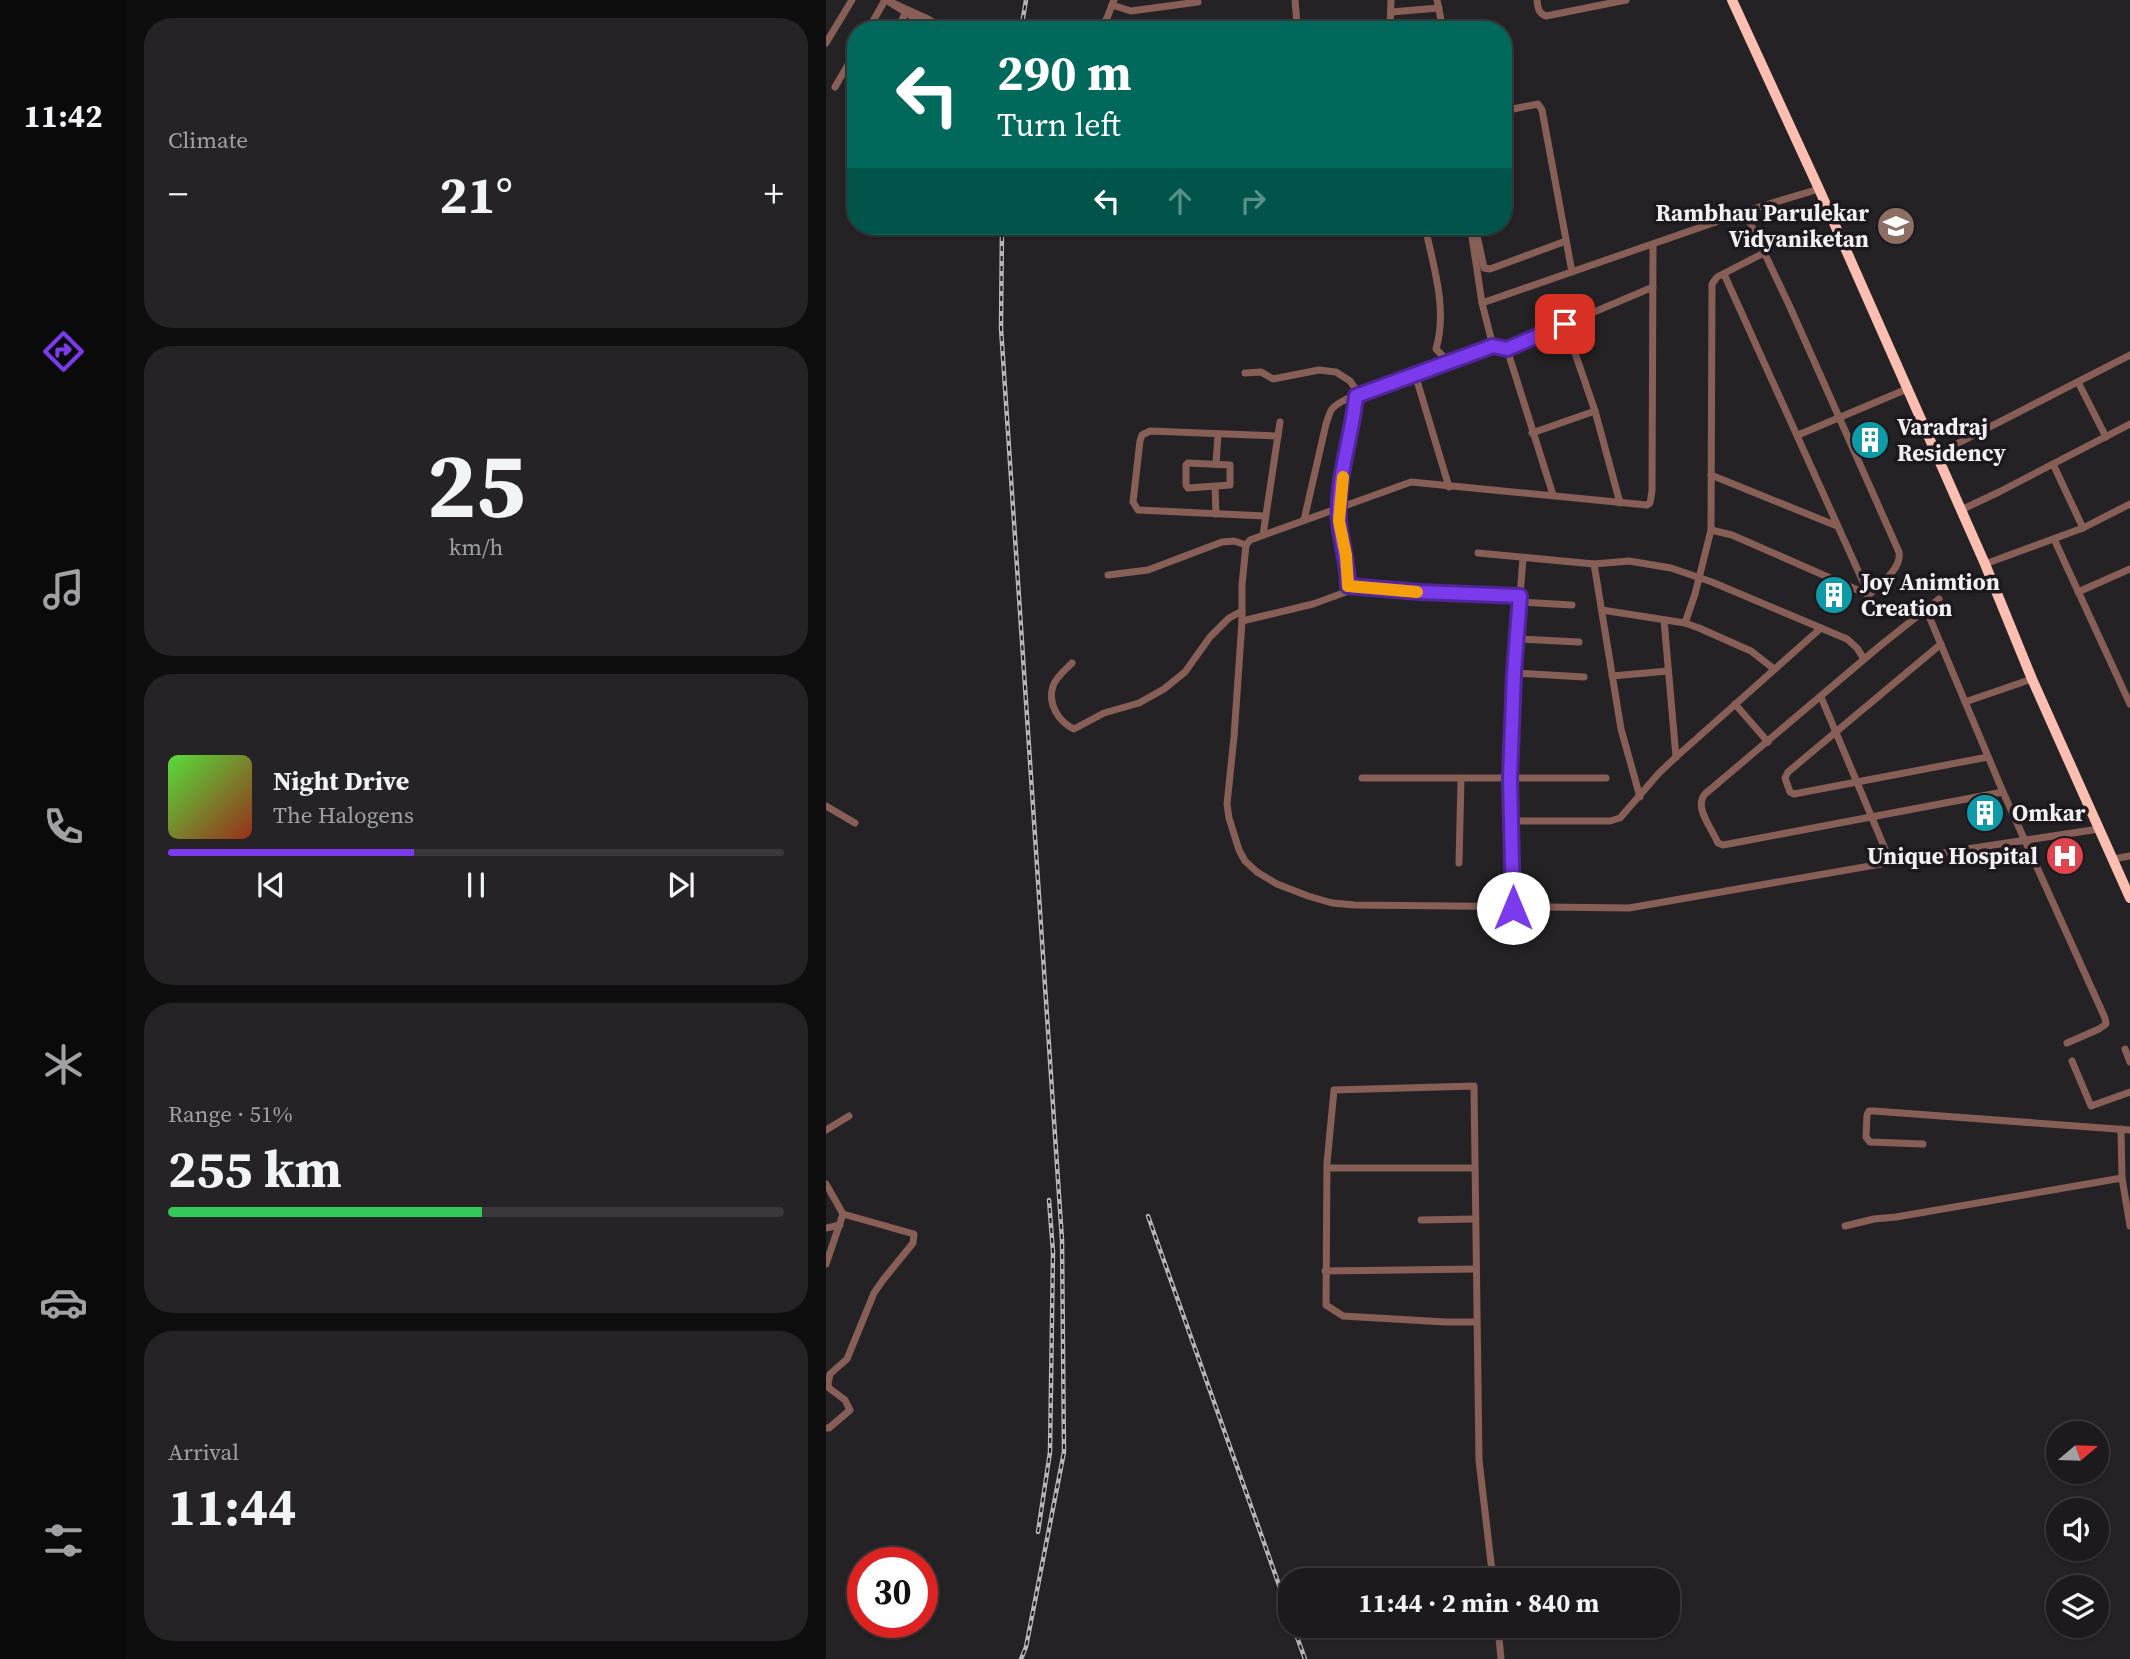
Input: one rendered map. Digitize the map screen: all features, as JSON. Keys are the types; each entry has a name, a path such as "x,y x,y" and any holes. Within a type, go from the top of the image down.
{"highway":[{"path":"1732,0 1819,189 2130,898"}],"street":[{"path":"826,43 852,0"},
{"path":"885,0 919,21"},
{"path":"874,21 885,0"},
{"path":"885,0 931,21"},
{"path":"1295,0 1297,21"},
{"path":"1390,21 1391,0"},
{"path":"1537,0 1541,15 1546,16 1626,0"},
{"path":"1105,21 1113,3 1131,11 1198,2"},
{"path":"1391,12 1438,4"},
{"path":"902,21 905,13"},
{"path":"835,87 847,66"},
{"path":"1512,109 1538,104 1540,106 1572,272"},
{"path":"1482,303 1819,189"},
{"path":"1745,212 1899,552 1898,566 1869,595"},
{"path":"1427,235 1440,304 1440,334 1436,348 1448,361"},
{"path":"1473,235 1482,303 1493,346"},
{"path":"1475,235 1484,268 1490,269 1566,241"},
{"path":"1653,246 1653,429 1650,503 1620,503 1411,482 1304,520 1246,545 1234,737 1227,803 1233,834 1245,861 1277,884 1332,903 1629,908 2099,828"},
{"path":"1685,622 1711,530 1712,284 1717,277 1764,253"},
{"path":"1724,274 1869,595"},
{"path":"1304,520 1330,413 1338,404 1493,346 1507,349 1653,287"},
{"path":"1565,324 1595,411 1620,503"},
{"path":"1507,349 1553,495"},
{"path":"1935,455 2130,355"},
{"path":"1242,621 1340,596 1346,592 1346,555 1339,521 1356,396 1350,381 1336,372 1319,370 1273,379 1261,372 1245,373"},
{"path":"1415,374 1450,487"},
{"path":"2078,382 2106,437"},
{"path":"1798,436 1907,389"},
{"path":"1532,433 1595,411"},
{"path":"1263,536 1280,422"},
{"path":"1961,510 2130,424"},
{"path":"1265,516 1138,510 1133,502 1142,435 1150,431 1278,436"},
{"path":"1216,464 1218,434"},
{"path":"1188,463 1230,466 1231,483 1228,486 1215,487 1186,486 1188,463"},
{"path":"2053,464 2083,528"},
{"path":"1711,475 1837,527"},
{"path":"1215,487 1216,514"},
{"path":"1985,564 2083,528 2130,504"},
{"path":"1711,530 1732,535 1869,595"},
{"path":"2054,540 2130,704"},
{"path":"1108,575 1149,570 1222,542 1234,541 1246,545"},
{"path":"1478,553 1594,564 1629,561 1671,568 1699,577 1847,639 1864,659"},
{"path":"1513,908 1510,778 1514,673 1523,558"},
{"path":"1594,564 1621,729 1640,797"},
{"path":"2078,592 2130,569"},
{"path":"1348,586 1572,605"},
{"path":"1939,599 1701,798 1700,805 1718,843 1723,845 2003,792"},
{"path":"1926,609 2003,792 2106,1024 2067,1043"},
{"path":"1602,610 1685,622 1751,651 1774,669"},
{"path":"1072,663 1052,688 1052,698 1056,714 1074,729 1104,713 1139,704 1164,689 1185,672 1210,637 1230,618 1242,611"},
{"path":"1664,620 1676,757"},
{"path":"1512,821 1610,821 1620,818 1659,773 1821,628"},
{"path":"1517,639 1579,642"},
{"path":"1941,644 1788,772 1785,778 1790,792 1794,794 1988,757"},
{"path":"1612,676 1668,671"},
{"path":"1514,673 1584,677"},
{"path":"1965,702 2032,679"},
{"path":"1821,697 1891,863"},
{"path":"1735,704 1768,742"},
{"path":"1362,778 1606,778"},
{"path":"1459,863 1461,779"},
{"path":"826,806 855,823"},
{"path":"2113,859 2130,856"},
{"path":"2125,1049 2130,1062"},
{"path":"2072,1061 2091,1106 2130,1092"},
{"path":"1476,1322 1343,1316 1326,1305 1326,1168 1334,1090 1474,1086 1479,1461 1492,1568"},
{"path":"1923,1144 1870,1142 1866,1137 1869,1111 2130,1130"},
{"path":"826,1130 849,1116"},
{"path":"2121,1129 2122,1178 2130,1226"},
{"path":"1326,1168 1474,1168"},
{"path":"1845,1226 2122,1178"},
{"path":"826,1184 843,1214 914,1234 913,1243 874,1293 847,1359 830,1374 830,1388 845,1400 850,1410 826,1428"},
{"path":"826,1264 843,1214"},
{"path":"1421,1220 1475,1219"},
{"path":"826,1228 840,1225"},
{"path":"1325,1271 1476,1269"},
{"path":"1499,1638 1501,1659"}],"railway":[{"path":"1022,21 1026,0"},
{"path":"1002,235 1001,328 1062,1240 1064,1452 1026,1647 1021,1659"},
{"path":"1038,1532 1050,1452 1053,1252 1049,1200"},
{"path":"1148,1216 1278,1582"},
{"path":"1297,1638 1305,1659"}],"slow traffic":[{"path":"1343,477 1339,521 1346,555 1348,586 1417,592"}],"place":[{"name":"Rambhau Parulekar Vidyaniketan","path":"1896,226"},
{"name":"Varadraj Residency","path":"1870,440"},
{"name":"Joy Animtion Creation","path":"1834,595"},
{"name":"Omkar","path":"1985,813"},
{"name":"Unique Hospital","path":"2065,856"}],"route":[{"path":"1513,908 1510,778 1520,596 1348,586 1346,555 1339,521 1340,494 1356,396 1493,346 1507,349 1565,324"}]}
